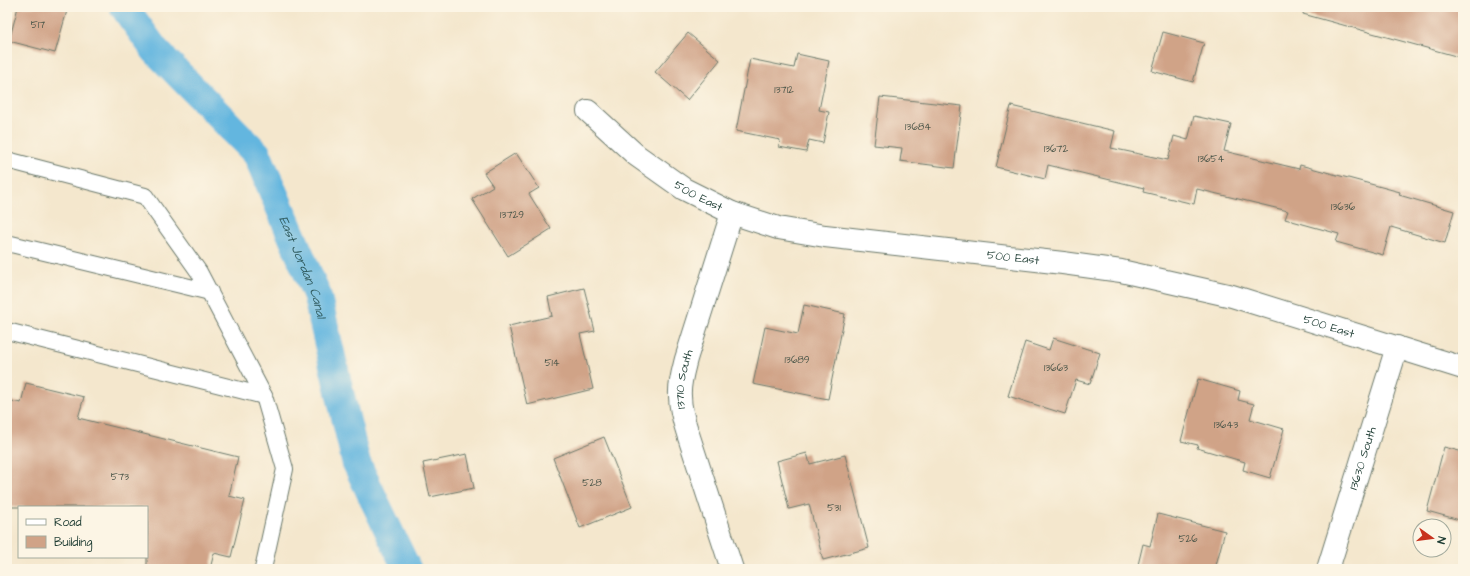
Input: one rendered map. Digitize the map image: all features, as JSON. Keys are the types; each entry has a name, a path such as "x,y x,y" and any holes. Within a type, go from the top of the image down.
{"street":[{"name":"500 East","path":"588,111 636,155 684,189 732,213 778,228 801,233 1121,271 1232,296 1463,368"},
{"name":"13710 South","path":"732,213 686,359 680,396 688,434 732,569"},
{"name":"13630 South","path":"1328,569 1397,347"}],"lane":[{"path":"7,160 145,196 199,272 264,396 285,468 263,569"},
{"path":"7,243 210,292"},
{"path":"7,331 264,396"}],"building":[{"path":"18,7 68,7 55,53 9,41"},
{"path":"1304,7 1463,7 1463,58 1303,14"},
{"path":"1163,32 1204,43 1193,82 1152,71"},
{"path":"688,33 720,60 687,100 655,72"},
{"path":"797,54 829,61 819,110 829,112 823,143 809,140 806,152 779,147 780,140 736,131 750,59 794,68"},
{"path":"880,97 962,106 954,168 900,161 902,148 874,145"},
{"path":"1011,106 1115,131 1111,148 1168,160 1174,136 1188,140 1194,116 1231,124 1224,151 1299,169 1300,165 1400,192 1399,195 1454,211 1445,243 1391,227 1383,255 1336,242 1339,234 1285,219 1288,211 1197,189 1194,204 1143,192 1144,188 1048,165 1045,179 996,167"},
{"path":"516,153 539,188 529,194 551,229 508,256 472,199 493,186 484,173"},
{"path":"584,288 595,331 580,334 593,389 527,405 509,326 552,316 548,297"},
{"path":"804,305 845,314 828,399 753,384 765,327 798,334"},
{"path":"1053,338 1100,353 1090,384 1076,380 1065,414 1008,396 1025,342 1049,350"},
{"path":"1198,379 1240,391 1238,400 1254,404 1250,419 1284,429 1270,478 1243,470 1245,462 1197,448 1198,445 1181,441"},
{"path":"26,383 84,397 78,418 238,457 229,496 245,500 231,557 214,553 210,569 147,569 148,506 7,507 7,400 21,403"},
{"path":"604,437 632,507 580,528 553,458"},
{"path":"1444,447 1463,452 1463,521 1427,511"},
{"path":"807,453 810,464 845,455 869,548 823,560 809,504 789,509 777,461"},
{"path":"467,454 474,488 430,497 423,463"},
{"path":"1158,514 1225,531 1215,569 1137,569 1143,544 1150,546"}],"waterway":[{"name":"East Jordan Canal","path":"124,7 155,50 257,154 317,295 356,462 407,569"}]}
